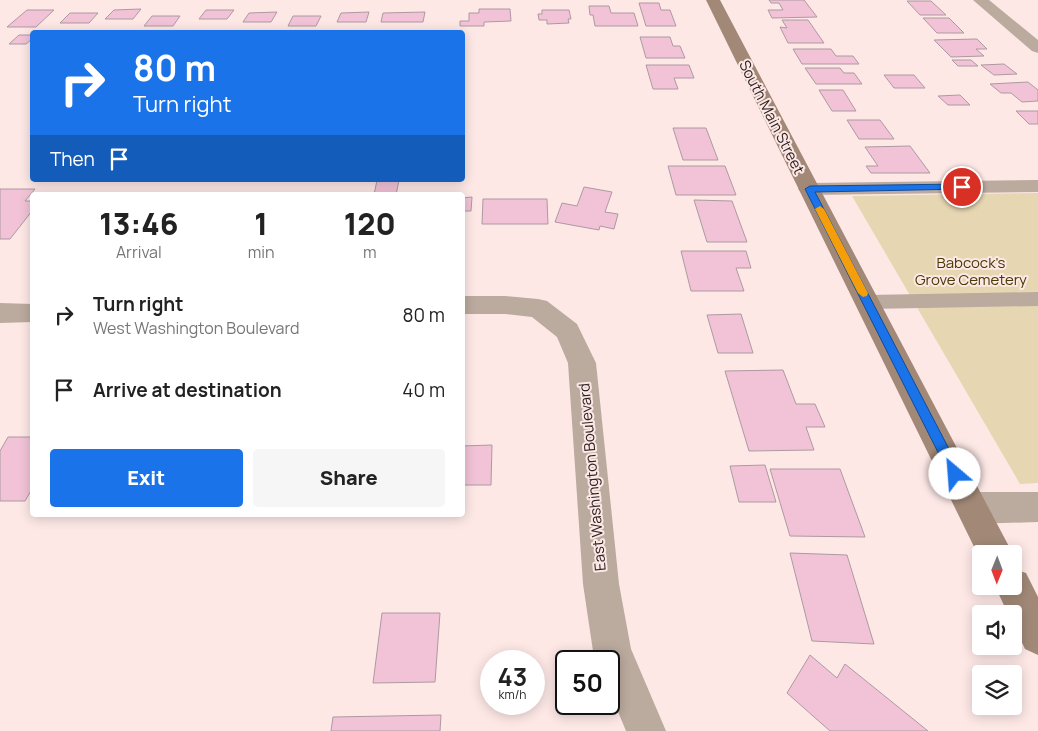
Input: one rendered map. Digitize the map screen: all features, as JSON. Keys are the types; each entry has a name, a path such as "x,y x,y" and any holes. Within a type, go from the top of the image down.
{"main road":[{"name":"South Main Street","path":"713,0 992,545"},
{"path":"1018,595 1038,636"}],"street":[{"path":"980,0 1038,48"},
{"path":"810,189 1038,186"},
{"name":"East Washington Boulevard","path":"465,305 505,304 538,308 568,331 582,363 601,584 612,651 646,731"},
{"path":"0,313 30,312"},
{"path":"973,508 1038,507"}],"lane":[{"path":"868,302 1038,299"}],"green space":[{"name":"Babcock's Grove Cemetery","path":"1038,193 1038,483 1020,484 852,196"}],"building":[{"path":"769,0 804,0 817,17 772,18 768,10 783,10 779,3 771,3"},
{"path":"907,1 931,1 946,15 920,15"},
{"path":"639,3 659,3 661,10 670,10 676,26 646,26"},
{"path":"589,6 609,6 611,13 634,13 638,26 595,26 593,15 590,15"},
{"path":"141,9 133,19 105,19 114,10"},
{"path":"479,9 510,9 511,21 484,22 484,26 460,26 460,21 469,21 469,13 479,13"},
{"path":"27,10 54,10 36,27 7,27"},
{"path":"206,10 234,10 227,19 199,19"},
{"path":"542,10 569,10 571,19 568,19 569,23 547,24 547,20 539,20 538,14 542,14"},
{"path":"277,12 271,22 243,22 249,13"},
{"path":"369,12 366,22 337,22 341,13"},
{"path":"425,12 423,22 381,22 383,13"},
{"path":"70,13 98,13 89,23 60,23"},
{"path":"152,16 180,16 173,26 144,26"},
{"path":"293,16 321,16 316,26 288,26"},
{"path":"923,18 949,18 964,33 937,33"},
{"path":"782,20 808,20 824,43 788,43 780,27 787,28"},
{"path":"19,35 30,35 30,41 26,44 9,44"},
{"path":"640,37 670,37 673,46 680,46 685,58 646,58"},
{"path":"977,39 987,49 976,49 984,56 951,57 934,40"},
{"path":"793,49 831,49 836,56 853,56 859,64 802,64"},
{"path":"952,60 971,60 978,66 958,66"},
{"path":"1004,64 1017,74 994,75 981,65"},
{"path":"646,65 689,65 694,78 674,78 678,89 653,89"},
{"path":"805,68 840,68 844,73 854,73 862,84 816,84"},
{"path":"884,75 914,75 925,88 894,88"},
{"path":"1028,82 1038,90 1038,101 1022,102 1011,93 1001,93 990,84"},
{"path":"819,90 843,90 856,111 832,111"},
{"path":"960,95 970,105 948,105 938,96"},
{"path":"1016,111 1038,111 1038,124 1029,124"},
{"path":"847,120 880,120 894,139 859,139"},
{"path":"673,128 706,128 718,160 683,160"},
{"path":"910,146 930,173 871,173 866,166 878,166 865,147"},
{"path":"668,166 725,166 736,195 676,195"},
{"path":"377,182 399,182 397,192 375,192"},
{"path":"584,187 612,192 605,212 618,214 614,229 600,226 599,230 555,222 562,203 577,206"},
{"path":"0,189 35,189 30,192 25,201 30,201 30,214 10,239 0,239"},
{"path":"472,197 471,211 465,211 465,198"},
{"path":"483,199 547,199 548,224 482,224"},
{"path":"694,200 732,201 747,242 707,242"},
{"path":"681,251 746,251 751,268 736,268 744,291 691,291"},
{"path":"741,314 753,353 718,353 707,315"},
{"path":"783,370 796,404 815,404 825,427 806,427 814,450 749,451 725,371"},
{"path":"8,437 30,437 30,492 25,501 0,501 0,451"},
{"path":"492,445 491,485 465,485 465,446"},
{"path":"765,465 776,502 739,502 730,466"},
{"path":"770,469 840,469 865,537 790,536"},
{"path":"790,553 847,555 874,644 812,641"},
{"path":"382,613 440,613 435,682 373,683"},
{"path":"810,655 837,678 845,664 928,731 830,731 787,693"},
{"path":"441,715 440,731 331,731 333,717"}],"slow traffic":[{"path":"820,209 863,293"}],"route":[{"path":"955,474 810,189 962,187"}]}
